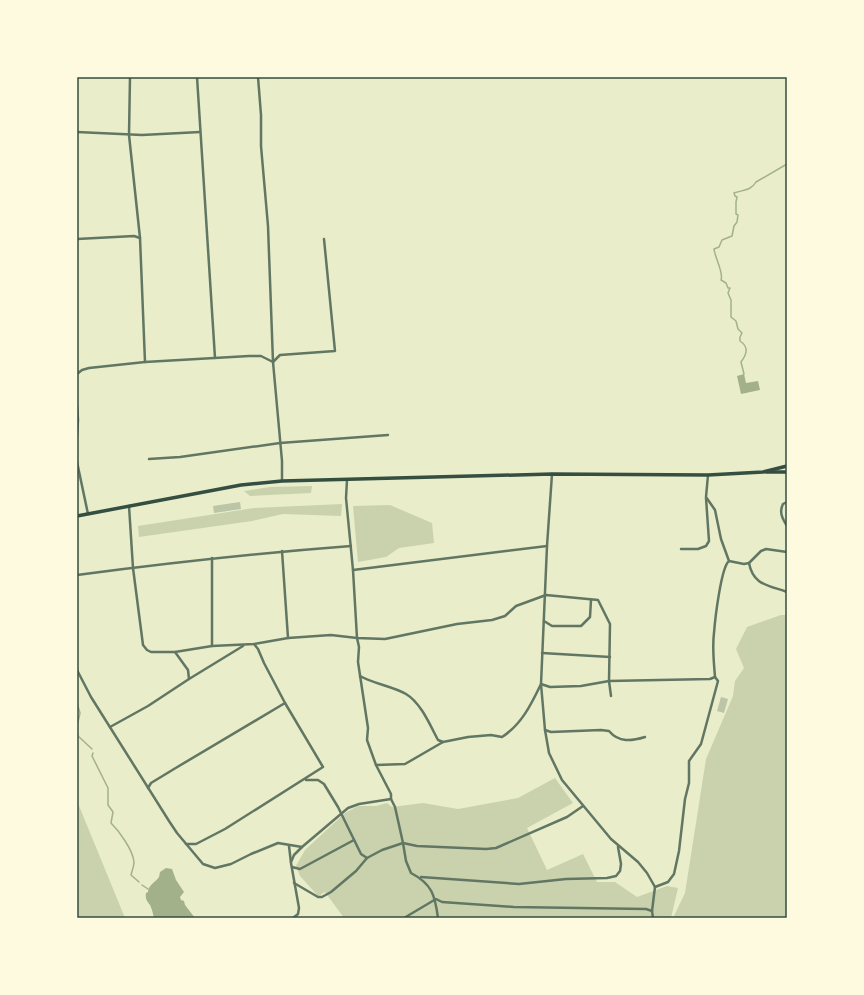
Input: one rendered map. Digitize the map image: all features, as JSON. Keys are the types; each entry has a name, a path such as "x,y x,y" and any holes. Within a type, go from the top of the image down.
{"main road":[{"path":"763,472 787,466"},
{"path":"77,516 241,485 282,481 552,474 708,475 787,472"}],"street":[{"path":"130,77 129,135 140,238 146,362"},
{"path":"197,77 215,358"},
{"path":"258,77 261,115 261,146 268,226 273,362 282,481"},
{"path":"77,132 120,133 129,135 200,132"},
{"path":"77,239 134,236 140,238"},
{"path":"273,362 280,355 336,351 324,239"},
{"path":"77,374 82,370 89,368 146,362 261,356 273,362"},
{"path":"77,405 77,436"},
{"path":"149,459 180,457 280,443 388,435"},
{"path":"77,462 88,514"},
{"path":"552,474 547,546 541,684 545,730 549,753 562,780 583,806 618,846 638,862 647,873 655,887 652,911 653,918"},
{"path":"681,549 698,549 706,546 709,541 706,497 708,475"},
{"path":"347,480 346,498 353,570 357,638 359,647 358,662 368,728 367,740 376,765 391,794 410,873 420,877 519,884 566,879 607,878 616,876 620,871 621,864 618,846"},
{"path":"706,497 716,510 721,538 729,560"},
{"path":"787,502 783,504 780,510 782,518 787,526"},
{"path":"129,506 133,568 143,645 147,650 151,652 175,652 212,646 254,644"},
{"path":"77,575 212,558 350,546"},
{"path":"353,570 547,546"},
{"path":"729,560 744,564 749,563 761,551 766,549 787,552"},
{"path":"282,551 288,638"},
{"path":"212,558 212,646"},
{"path":"655,887 668,882 674,874 679,851 685,799 689,783 689,761 701,744 718,681 715,678 714,634 723,574 726,563 729,560"},
{"path":"749,563 750,570 758,581 787,592"},
{"path":"110,727 148,706 241,646 288,638 331,635 385,639 456,624 492,620 505,616 516,606 546,595 598,600 610,624 609,681 611,696"},
{"path":"544,622 552,626 581,626 590,617 591,600"},
{"path":"186,844 196,844 225,829 323,768 285,703 258,649 254,644"},
{"path":"175,652 188,670 189,679"},
{"path":"542,653 610,657"},
{"path":"77,670 91,697 177,833 203,864 214,868 231,864 278,843 302,848"},
{"path":"360,676 407,695 419,706 438,740 443,742"},
{"path":"541,684 550,686 581,686 609,681 715,678"},
{"path":"376,765 405,764 443,742 468,737 491,735 502,737 511,731 522,719 541,684"},
{"path":"148,788 151,783 285,703"},
{"path":"545,730 551,732 609,731 614,737 632,741 645,737"},
{"path":"304,780 318,780 324,784 341,813 361,854 367,858"},
{"path":"291,863 294,855 348,808 359,804 391,799"},
{"path":"294,883 318,897 322,897 331,892 356,871 367,858 382,850 403,843 417,846 486,849 496,848 567,818 583,806"},
{"path":"292,867 300,869 354,840"},
{"path":"289,846 299,908 298,914 293,918"},
{"path":"420,877 428,885 436,899 438,918"},
{"path":"436,899 442,902 486,906 646,909 652,911"},
{"path":"404,918 436,899"}],"shaded area":[{"path":"744,374 746,383 758,381 760,390 741,394 737,376"},
{"path":"312,486 311,493 250,496 244,491 270,487"},
{"path":"342,504 341,516 283,514 252,521 139,537 138,526 254,508"},
{"path":"390,505 432,523 434,543 399,548 386,557 358,562 353,506"},
{"path":"781,615 787,615 787,918 673,918 685,893 706,759 733,696 735,681 744,668 736,649 747,627"},
{"path":"555,778 573,803 527,828 547,870 583,854 597,882 615,882 637,897 667,886 678,888 671,918 344,918 325,892 318,896 300,876 296,866 305,850 345,813 358,806 376,806 387,803 392,807 423,803 458,809 518,798"},
{"path":"77,801 125,918 77,918"},
{"path":"166,868 172,869 176,880 184,892 180,897 181,900 184,901 185,905 195,918 154,918 151,907 146,898 146,893 151,885 158,879 160,872"}],"building":[{"path":"240,502 241,509 214,513 213,506"},
{"path":"721,697 728,699 724,713 717,711"}],"waterway":[{"path":"744,374 741,362 745,356 746,348 740,341 742,333 738,329 736,321 731,317 731,300 728,293 730,288 728,288 726,283 721,280 722,277 714,249 719,247 722,240 732,236 738,215 736,214 737,197 734,193 749,189 756,182 787,164"},
{"path":"77,703 80,713 77,726"},
{"path":"77,731 78,736 92,749"},
{"path":"93,753 92,756 108,788 108,805 113,812 111,823 122,836 131,852 134,862 131,875 139,882"},
{"path":"142,885 148,889"}]}
